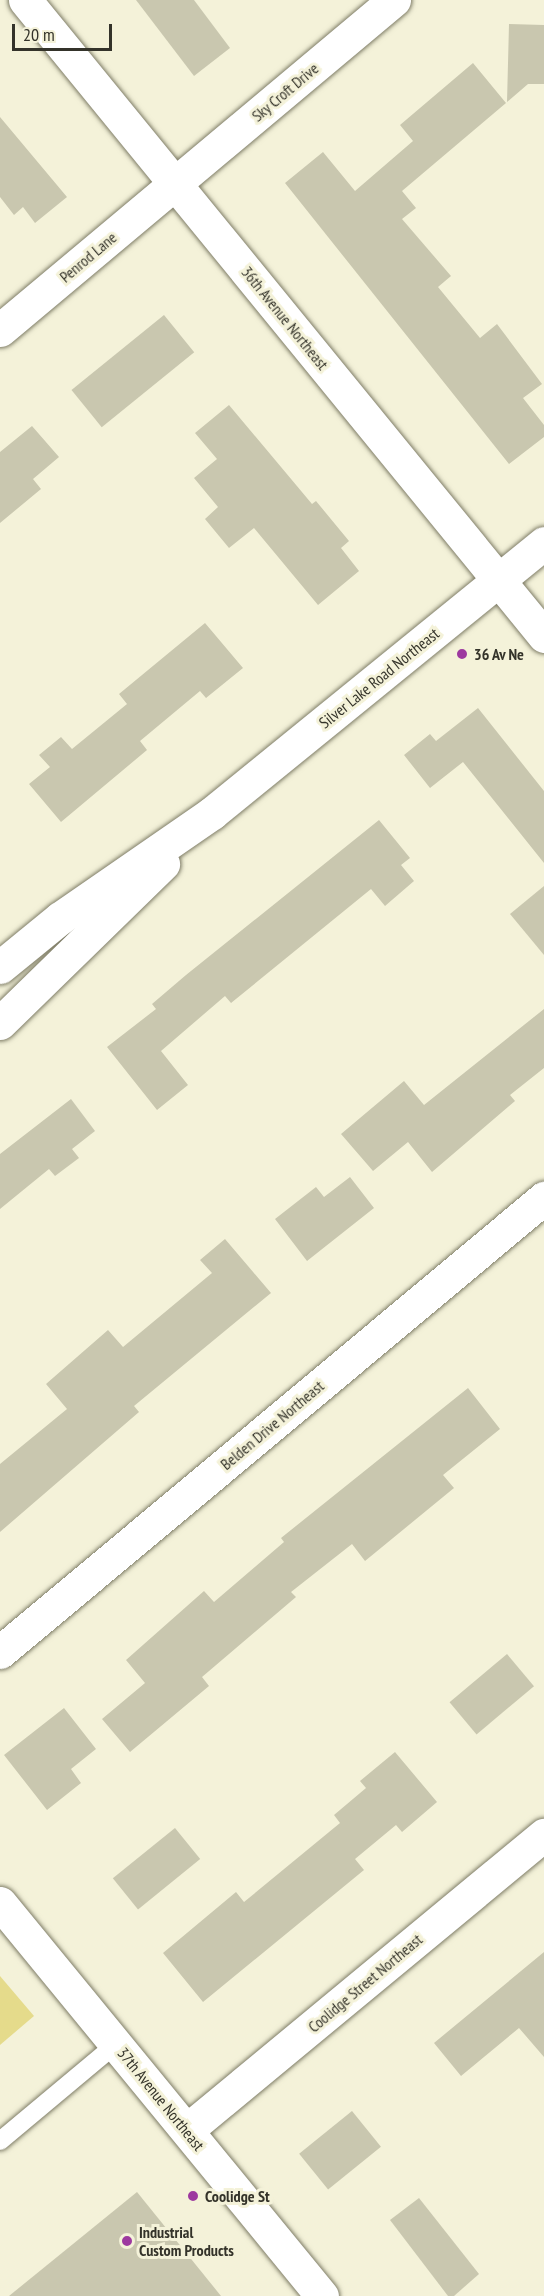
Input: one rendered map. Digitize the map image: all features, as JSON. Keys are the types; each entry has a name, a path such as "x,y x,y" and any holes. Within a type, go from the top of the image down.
{"street":[{"name":"36th Avenue Northeast","path":"25,0 544,636"},
{"name":"Sky Croft Drive","path":"176,184 394,0"},
{"name":"Penrod Lane","path":"0,330 176,184"},
{"name":"Silver Lake Road Northeast","path":"0,967 60,918 213,813 544,543"},
{"name":"Silver Lake Road Northeast","path":"0,1023 87,944 213,813"},
{"name":"Belden Drive Northeast","path":"0,1652 544,1198"},
{"name":"Coolidge Street Northeast","path":"187,2130 544,1835"},
{"name":"37th Avenue Northeast","path":"0,1903 322,2296"}],"lane":[{"path":"0,2141 116,2044"}],"shaded area":[{"path":"0,1976 34,2016 0,2045"}],"building":[{"path":"136,0 194,0 230,48 194,76"},
{"path":"509,24 544,25 544,84 528,84 507,102"},
{"path":"473,63 506,103 402,191 416,208 402,219 451,276 438,287 480,338 497,324 542,384 523,398 544,425 544,437 509,464 285,183 323,152 355,191 413,141 400,125"},
{"path":"0,117 67,197 35,223 23,207 14,215 0,197"},
{"path":"164,315 194,352 102,427 72,390"},
{"path":"229,405 312,504 316,501 349,541 341,548 359,571 318,605 254,528 229,548 205,519 218,507 194,478 217,459 195,433"},
{"path":"32,426 59,457 33,479 41,489 0,523 0,452"},
{"path":"205,623 243,668 206,698 200,691 140,741 147,750 61,822 29,784 50,767 39,755 61,737 72,749 127,704 119,694"},
{"path":"478,708 544,791 544,863 463,762 430,788 404,755 430,734 436,741"},
{"path":"379,820 410,858 401,865 414,881 385,906 371,889 231,1003 225,996 161,1051 188,1085 157,1110 107,1047 156,1009 152,1004 186,975"},
{"path":"544,886 544,955 510,914"},
{"path":"544,1009 544,1068 510,1095 515,1101 432,1172 408,1142 373,1171 341,1134 404,1081 424,1105"},
{"path":"71,1099 95,1131 72,1149 79,1158 55,1176 49,1169 0,1209 0,1154"},
{"path":"350,1177 374,1208 307,1261 275,1219 316,1187 324,1197"},
{"path":"225,1239 271,1293 134,1406 139,1412 0,1532 0,1464 67,1409 46,1384 108,1330 123,1347 212,1273 200,1260"},
{"path":"468,1388 500,1429 443,1475 454,1488 365,1561 352,1544 291,1592 296,1597 202,1677 209,1686 130,1752 102,1719 145,1683 126,1660 204,1591 214,1602 284,1542 281,1538"},
{"path":"507,1654 534,1686 477,1734 450,1702"},
{"path":"64,1708 96,1749 71,1769 81,1783 47,1810 4,1755"},
{"path":"395,1752 437,1802 402,1832 396,1825 355,1859 364,1870 203,2002 163,1953 236,1892 244,1902 340,1823 334,1815 366,1788 360,1781"},
{"path":"175,1828 200,1859 138,1909 113,1878"},
{"path":"544,1952 544,2057 519,2028 461,2076 434,2043"},
{"path":"352,2111 381,2147 328,2190 299,2154"},
{"name":"Industrial Custom Products","path":"137,2192 221,2296 9,2296"},
{"path":"419,2198 479,2274 454,2296 448,2296 390,2220"}],"place":[{"name":"36 Av Ne","path":"462,654"},
{"name":"Coolidge St","path":"193,2196"},
{"name":"Industrial Custom Products","path":"127,2241"}]}
